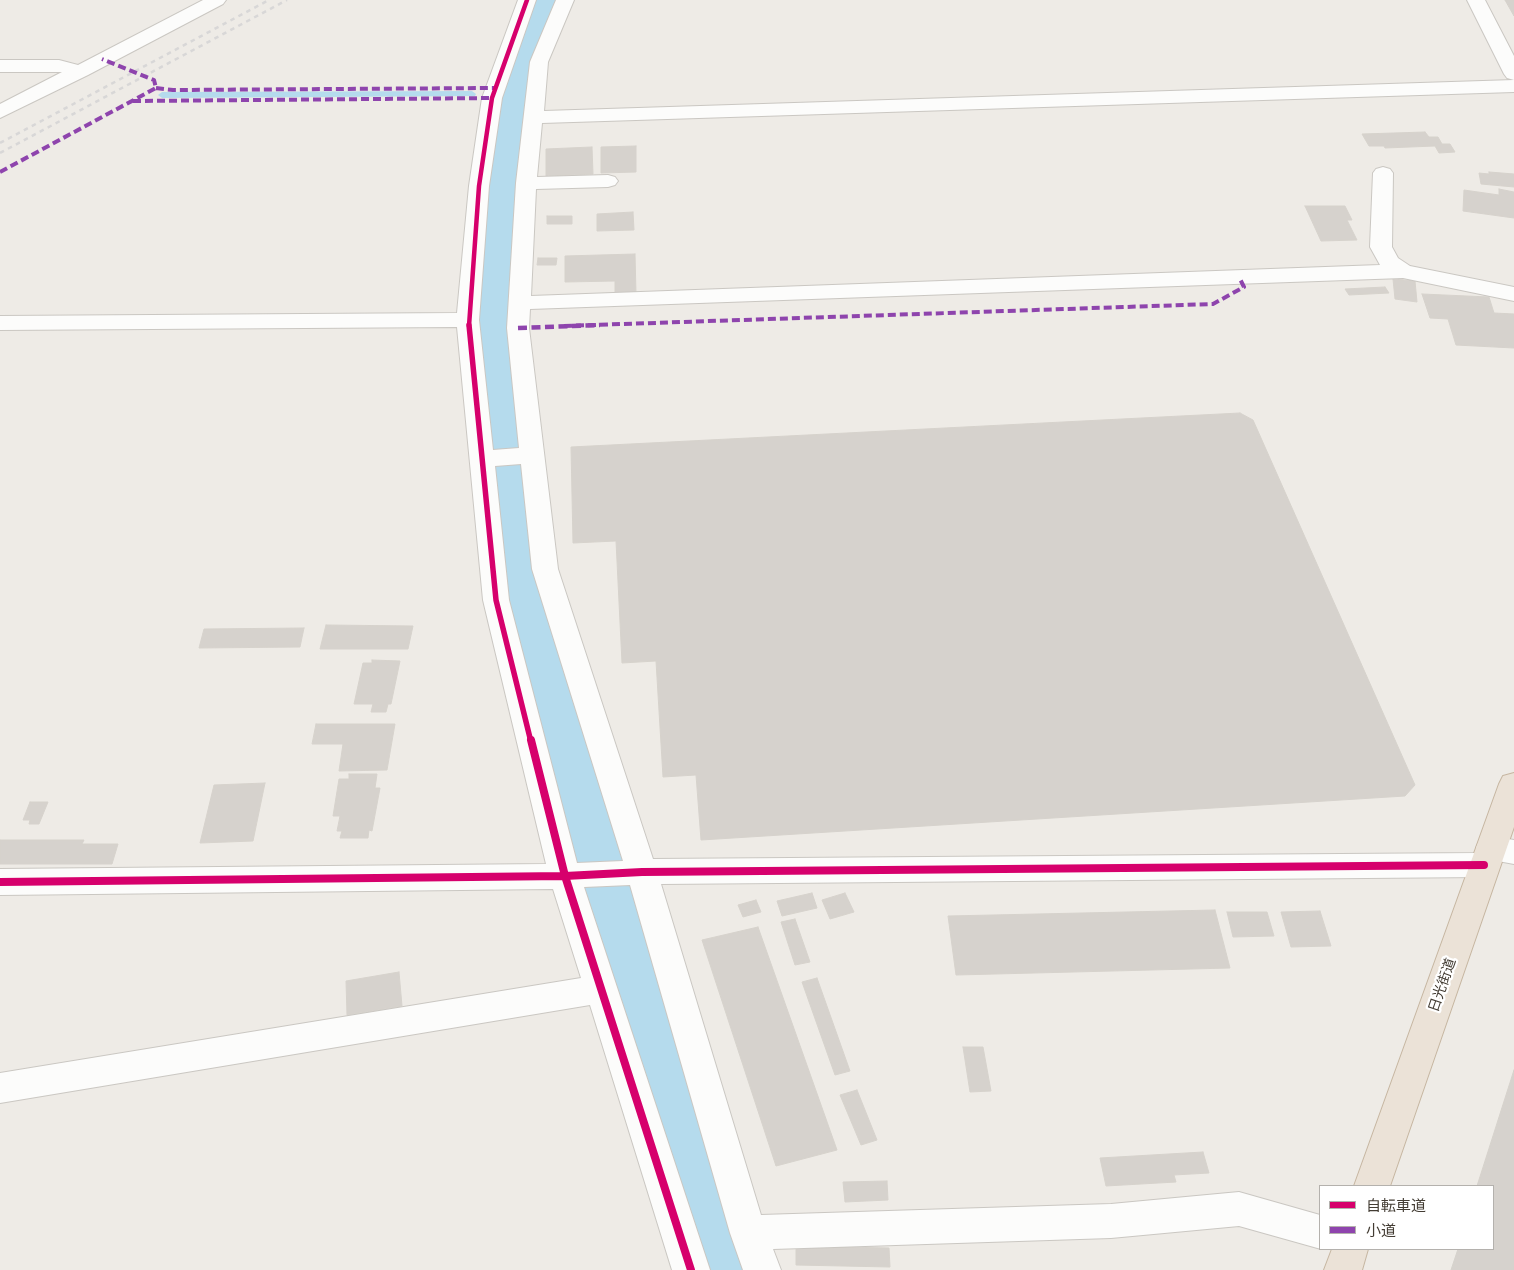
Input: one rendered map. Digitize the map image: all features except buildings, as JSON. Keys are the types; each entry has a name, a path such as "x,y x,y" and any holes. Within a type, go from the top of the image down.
{"highway":[{"name":"日光街道","path":"1372,1185 1496,855 1514,784"},
{"path":"1343,1270 1350,1250"}],"street":[{"path":"0,112 217,0"},
{"path":"527,0 492,98 479,186 468,320 496,600 565,876 691,1270"},
{"path":"565,0 539,62 526,183 518,328 545,569 642,872 748,1233 762,1270"},
{"path":"1476,0 1514,74"},
{"path":"0,66 59,66 81,71"},
{"path":"533,117 1514,86"},
{"path":"1383,173 1381,247 1389,262 1403,271"},
{"path":"526,183 608,181"},
{"path":"520,303 1403,271 1514,294"},
{"path":"0,324 468,320"},
{"path":"482,460 533,455"},
{"path":"0,882 565,876 642,872 1444,864 1496,855"},
{"path":"0,1088 601,989"},
{"path":"748,1233 1111,1221 1239,1208 1319,1232"}],"waterway":[{"path":"546,0 536,19 522,62 503,183 496,325 521,594 628,977 728,1270"},
{"path":"162,95 472,94"}],"railway":[{"path":"0,143 269,0"},
{"path":"0,153 287,0"}],"marked path":[{"path":"0,172 156,88 154,80 102,59"},
{"path":"156,88 173,90 495,88"},
{"path":"133,101 492,98"},
{"path":"518,328 1213,304 1244,287 1239,277"}],"cycle path":[{"path":"527,0 492,98 479,186 468,320 496,600 565,876 691,1270"},
{"path":"0,882 565,876 642,872 1484,865"}]}
